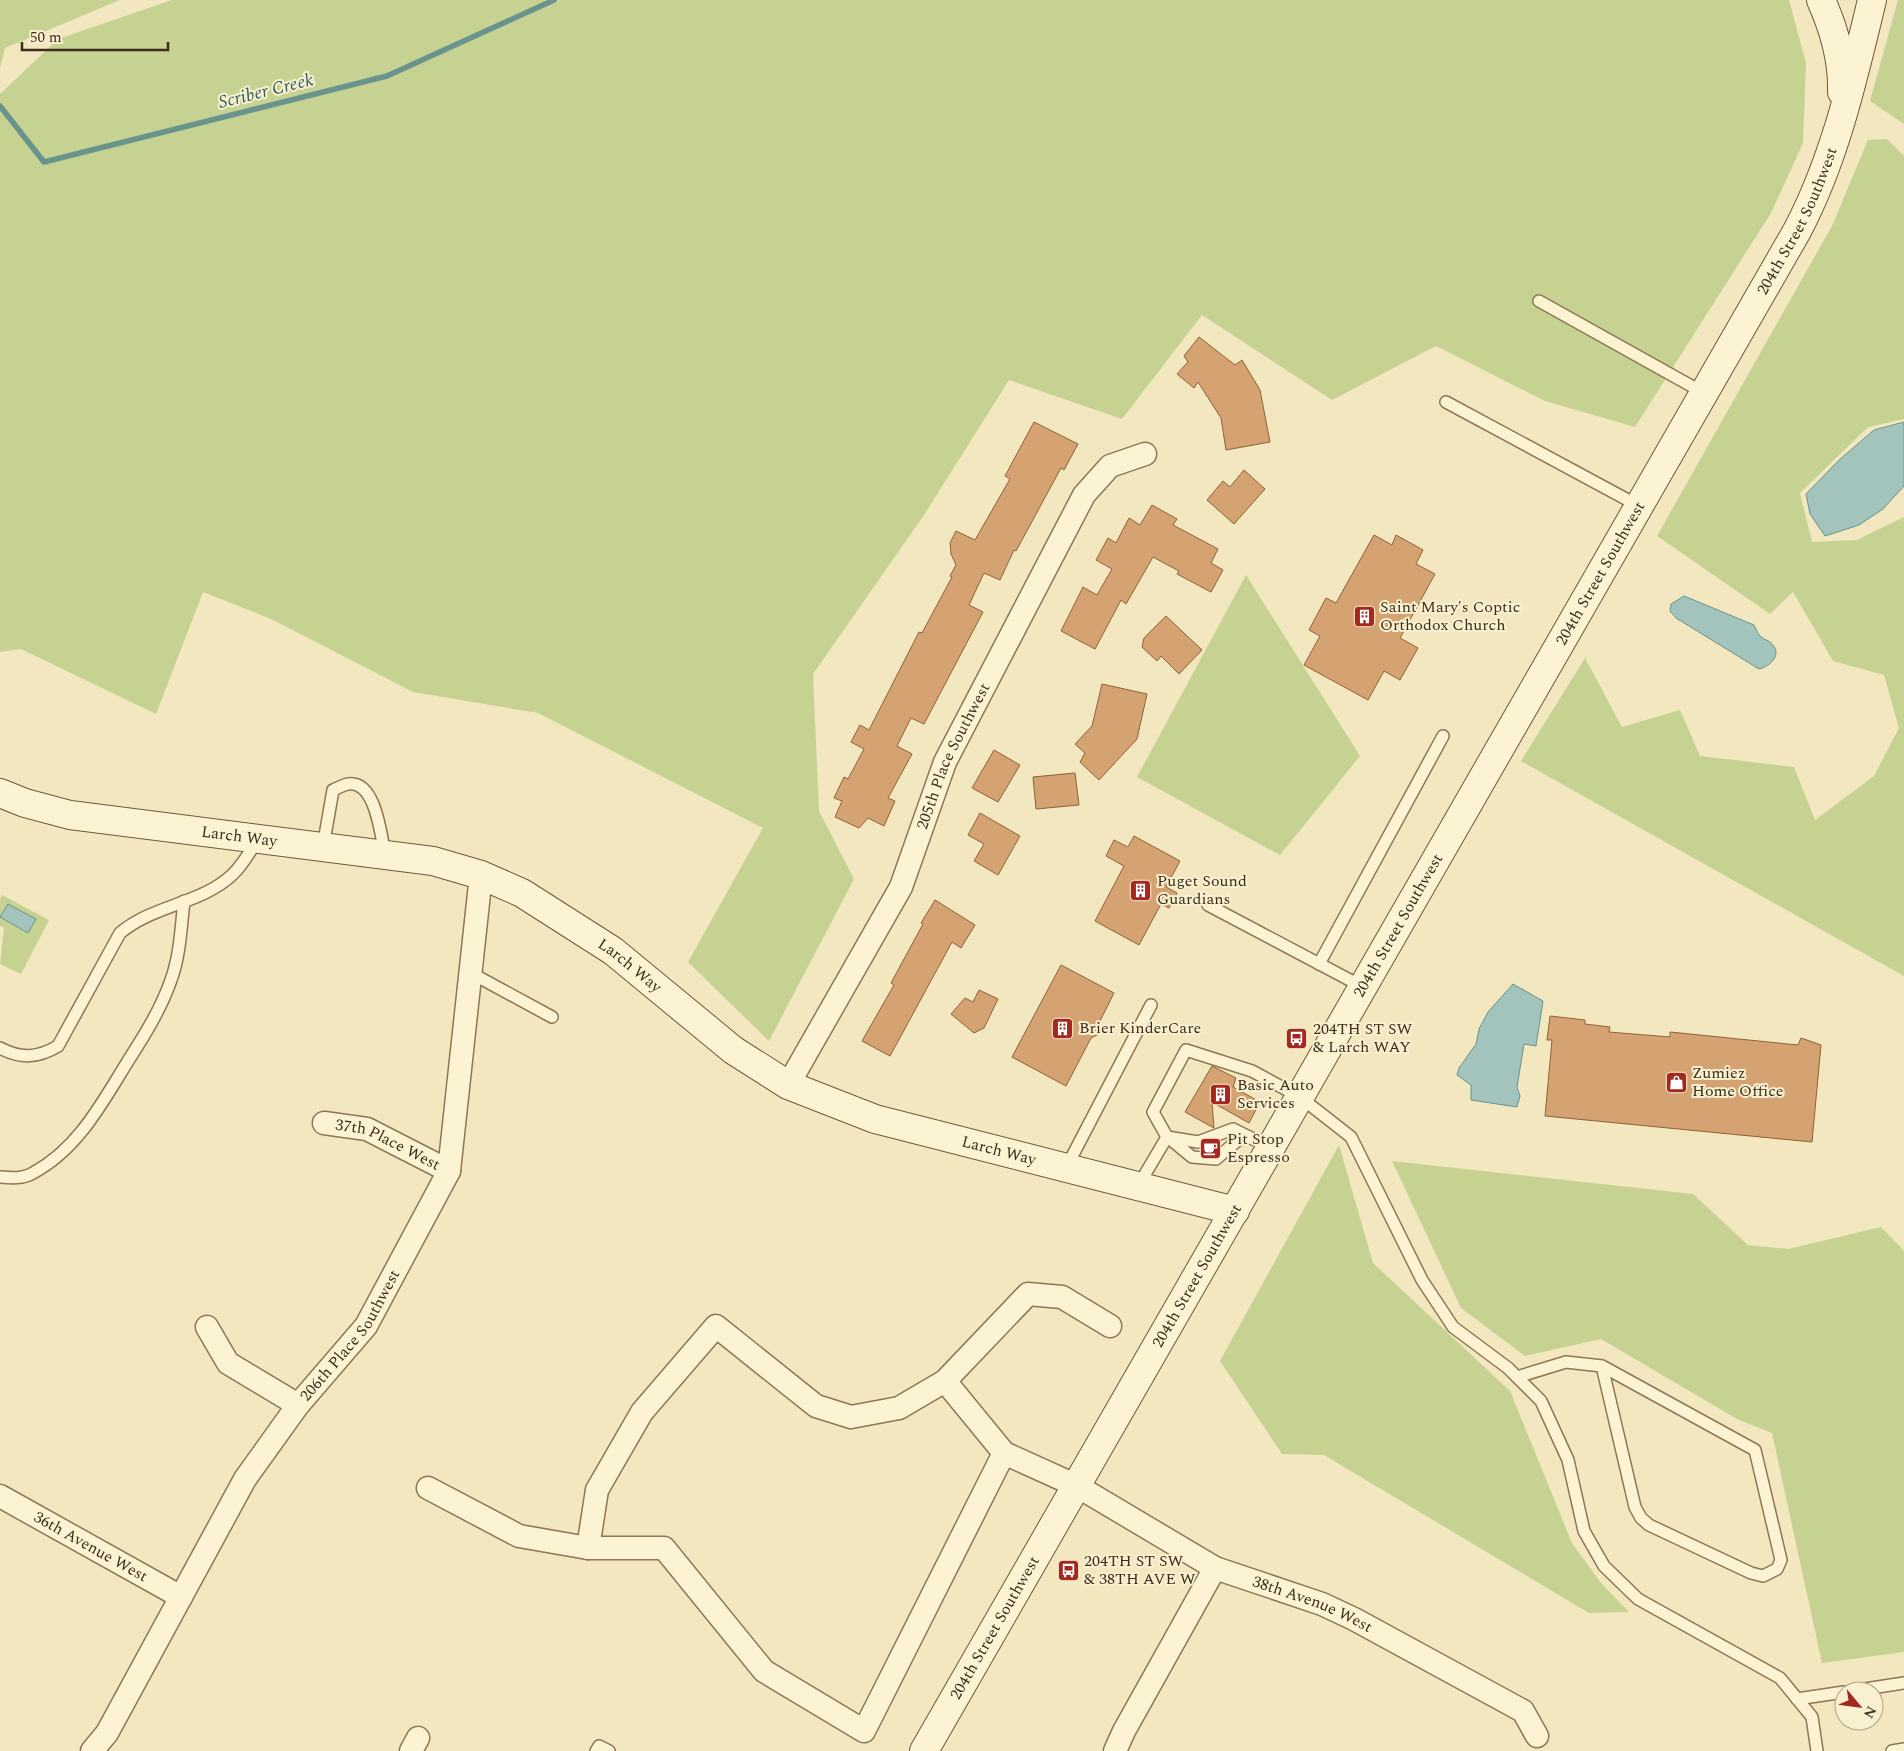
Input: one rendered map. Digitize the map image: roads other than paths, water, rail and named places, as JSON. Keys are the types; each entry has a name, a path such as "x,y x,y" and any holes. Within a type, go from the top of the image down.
{"street":[{"name":"204th Street Southwest","path":"1821,0 1831,24 1839,54 1842,86 1841,118"},
{"name":"204th Street Southwest","path":"924,1751 1812,204 1834,146 1872,0"},
{"name":"205th Place Southwest","path":"788,1085 901,887 945,762 1084,495 1110,466 1145,454"},
{"name":"Larch Way","path":"7,799 70,815 433,861 481,875 522,894 613,951 732,1050 788,1085 875,1119 1235,1211"},
{"name":"206th Place Southwest","path":"92,1751 107,1733 246,1479 298,1406 366,1326 449,1171 481,875"},
{"name":"37th Place West","path":"324,1123 367,1129 449,1171"},
{"path":"588,1548 597,1490 642,1412 716,1326 816,1406 851,1417 899,1408 945,1381 1028,1294 1062,1297 1110,1326"},
{"path":"207,1327 228,1363 298,1406"},
{"path":"428,1488 519,1536 588,1548 664,1548 764,1671 864,1731 1004,1453 945,1381"},
{"name":"38th Avenue West","path":"1004,1453 1077,1486 1215,1568 1322,1604 1354,1618 1523,1711 1537,1736"},
{"name":"36th Avenue West","path":"0,1496 181,1597"},
{"path":"1115,1751 1124,1731 1215,1568"}],"lane":[{"path":"1539,300 1704,393"},
{"path":"1446,402 1639,506"},
{"path":"1319,964 1443,736"},
{"path":"322,847 333,790 347,784 357,784 368,795 376,810 384,855"},
{"path":"0,1048 12,1054 26,1057 41,1054 58,1046 120,933 132,922 199,897 232,876 258,839"},
{"path":"0,1177 14,1178 32,1174 61,1155 92,1120 146,1031 172,980 180,940 184,901"},
{"path":"1208,905 1363,987"},
{"path":"471,973 552,1017"},
{"path":"1066,1168 1151,1005"},
{"path":"1244,1135 1216,1159 1192,1157 1167,1136 1153,1112 1186,1050 1252,1071 1300,1097 1352,1137 1422,1280 1453,1327 1517,1377 1541,1401 1568,1460 1584,1531 1604,1566 1638,1599 1780,1678 1812,1717 1817,1751"},
{"path":"1167,1136 1198,1142 1233,1129 1271,1148"},
{"path":"1138,1187 1167,1136"},
{"path":"1517,1377 1566,1362 1602,1366 1755,1450 1781,1560 1777,1569 1763,1576 1751,1574 1658,1530 1641,1518 1635,1507 1602,1366"},
{"path":"1884,1686 1904,1683"},
{"path":"1797,1699 1834,1693"},
{"path":"596,1751 599,1746 609,1751"},
{"path":"1892,1751 1904,1749"}],"water":[{"path":"1904,422 1904,486 1883,509 1859,525 1825,536 1810,514 1806,494 1839,460 1874,430"},
{"path":"1684,596 1754,625 1760,636 1774,647 1776,655 1774,659 1768,665 1759,669 1676,618 1670,611 1671,604"},
{"path":"8,904 36,919 28,933 0,917"},
{"path":"1513,984 1543,1001 1536,1046 1524,1044 1517,1087 1520,1096 1517,1107 1471,1100 1471,1085 1457,1075 1459,1068 1476,1044 1479,1029 1488,1012"}],"waterway":[{"name":"Scriber Creek","path":"0,106 44,162 387,76 554,0"}],"place":[{"name":"Saint Mary's Coptic Orthodox Church","path":"1364,616"},
{"name":"Puget Sound Guardians","path":"1141,890"},
{"name":"Brier KinderCare","path":"1063,1028"},
{"name":"204TH ST SW & Larch WAY","path":"1297,1038"},
{"name":"Zumiez Home Office","path":"1676,1082"},
{"name":"Basic Auto Services","path":"1221,1094"},
{"name":"Pit Stop Espresso","path":"1211,1148"},
{"name":"204TH ST SW & 38TH AVE W","path":"1068,1570"}]}
